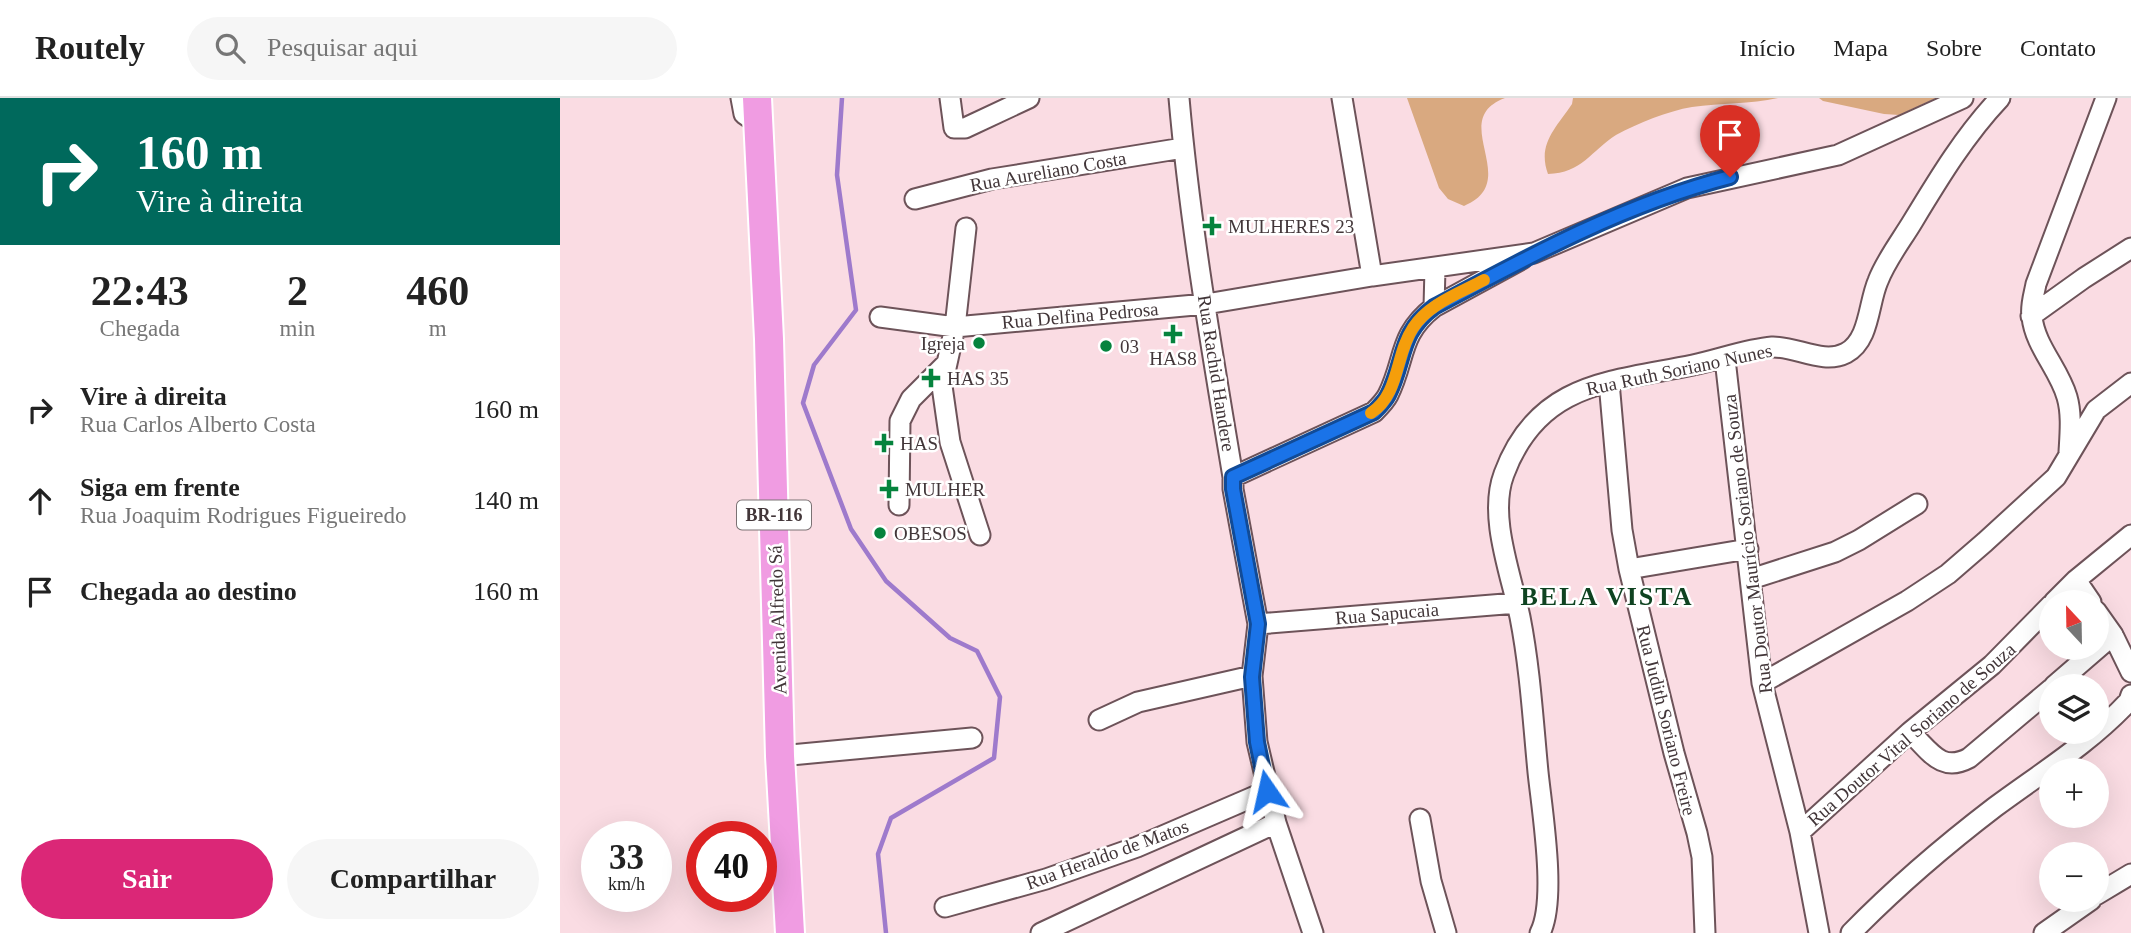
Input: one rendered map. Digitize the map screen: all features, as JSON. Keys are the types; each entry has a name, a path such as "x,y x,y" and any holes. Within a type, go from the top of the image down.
{"highway":[{"name":"Avenida Alfredo Sá","path":"757,111 769,339 780,756 790,933"}],"street":[{"path":"741,98 744,114 757,111"},
{"path":"950,98 954,128 965,128 1028,98"},
{"name":"Rua Rachid Handere","path":"1179,98 1183,148 1233,489 1258,624 1252,677 1257,742 1276,823 1313,933"},
{"path":"1342,98 1371,276"},
{"path":"1233,477 1374,412 1388,397 1411,330 1420,318 1434,307 1534,253 1687,188 1838,155 1963,98"},
{"name":"Rua Ruth Soriano Nunes","path":"1540,933 1545,922 1548,867 1531,694 1517,603 1503,546 1499,506 1503,477 1516,449 1540,415 1573,393 1609,382 1774,347 1835,357 1847,353 1859,343 1865,330 1878,281 1889,260 1962,144 2000,98"},
{"path":"2069,456 2068,400 2036,334 2031,316 2036,284 2106,98"},
{"name":"Rua Aureliano Costa","path":"915,200 992,179 1183,148"},
{"path":"966,228 955,327 942,386 948,431 980,535"},
{"path":"2031,316 2131,248"},
{"name":"Rua Delfina Pedrosa","path":"880,317 955,327 1206,304 1371,276 1534,253"},
{"path":"1434,307 1435,268"},
{"name":"Rua Doutor Maurício Soriano de Souza","path":"1725,359 1762,683 1800,832 1819,933"},
{"path":"899,505 900,421 911,399 945,365"},
{"name":"Rua Judith Soriano Freire","path":"1609,382 1616,482 1629,569 1674,753 1697,833 1702,857 1705,933"},
{"path":"1762,683 1907,601 1948,574 2056,477 2096,410 2131,383"},
{"path":"1751,579 1835,552 1917,504"},
{"name":"Rua Doutor Vital Soriano de Souza","path":"2066,590 2131,535"},
{"path":"1629,569 1748,549"},
{"path":"2076,580 2083,590"},
{"name":"Rua Sapucaia","path":"1258,624 1517,603"},
{"name":"Rua Doutor Vital Soriano de Souza","path":"1800,832 1910,732 1992,666 2039,617"},
{"path":"2109,629 2131,672"},
{"path":"2067,674 2113,635"},
{"path":"1099,720 1138,702 1252,677"},
{"path":"1851,933 1946,844 2097,732 2129,701 2131,695"},
{"path":"1910,732 1939,760 1948,765 1958,764 1976,753 2039,698"},
{"path":"780,756 971,738"},
{"name":"Rua Heraldo de Matos","path":"944,907 1046,879 1137,847 1267,791"},
{"path":"1420,819 1431,881 1446,933"},
{"path":"1041,933 1276,823"},
{"path":"2109,887 2131,874"},
{"path":"2044,933 2074,912"}],"shaded area":[{"path":"1407,98 1505,98 1489,108 1482,121 1488,167 1487,182 1481,195 1464,206 1448,199 1439,188"},
{"path":"1573,98 1778,98 1692,107 1663,114 1616,135 1569,170 1548,174 1545,163 1547,145"},
{"path":"1819,98 1936,98 1899,115 1884,114"}],"waterway":[{"path":"842,98 837,175 856,310 814,365 803,403 851,529 886,581 950,638 977,651 1000,697 994,758 891,818 878,854 886,933"}],"slow traffic":[{"path":"1371,413 1388,397 1405,344 1420,318 1434,307 1484,280"}],"place":[{"name":"MULHERES 23","path":"1212,226"},
{"name":"HAS8","path":"1173,334"},
{"name":"Igreja","path":"979,343"},
{"name":"03","path":"1106,346"},
{"name":"HAS 35","path":"931,378"},
{"name":"HAS","path":"884,443"},
{"name":"MULHER","path":"889,489"},
{"name":"OBESOS","path":"880,533"}],"district":[{"name":"BELA VISTA","path":"1607,596"}],"route":[{"path":"1267,791 1257,742 1252,677 1258,624 1233,477 1374,412 1388,397 1411,330 1420,318 1434,307 1534,253 1687,188 1730,177"}]}
